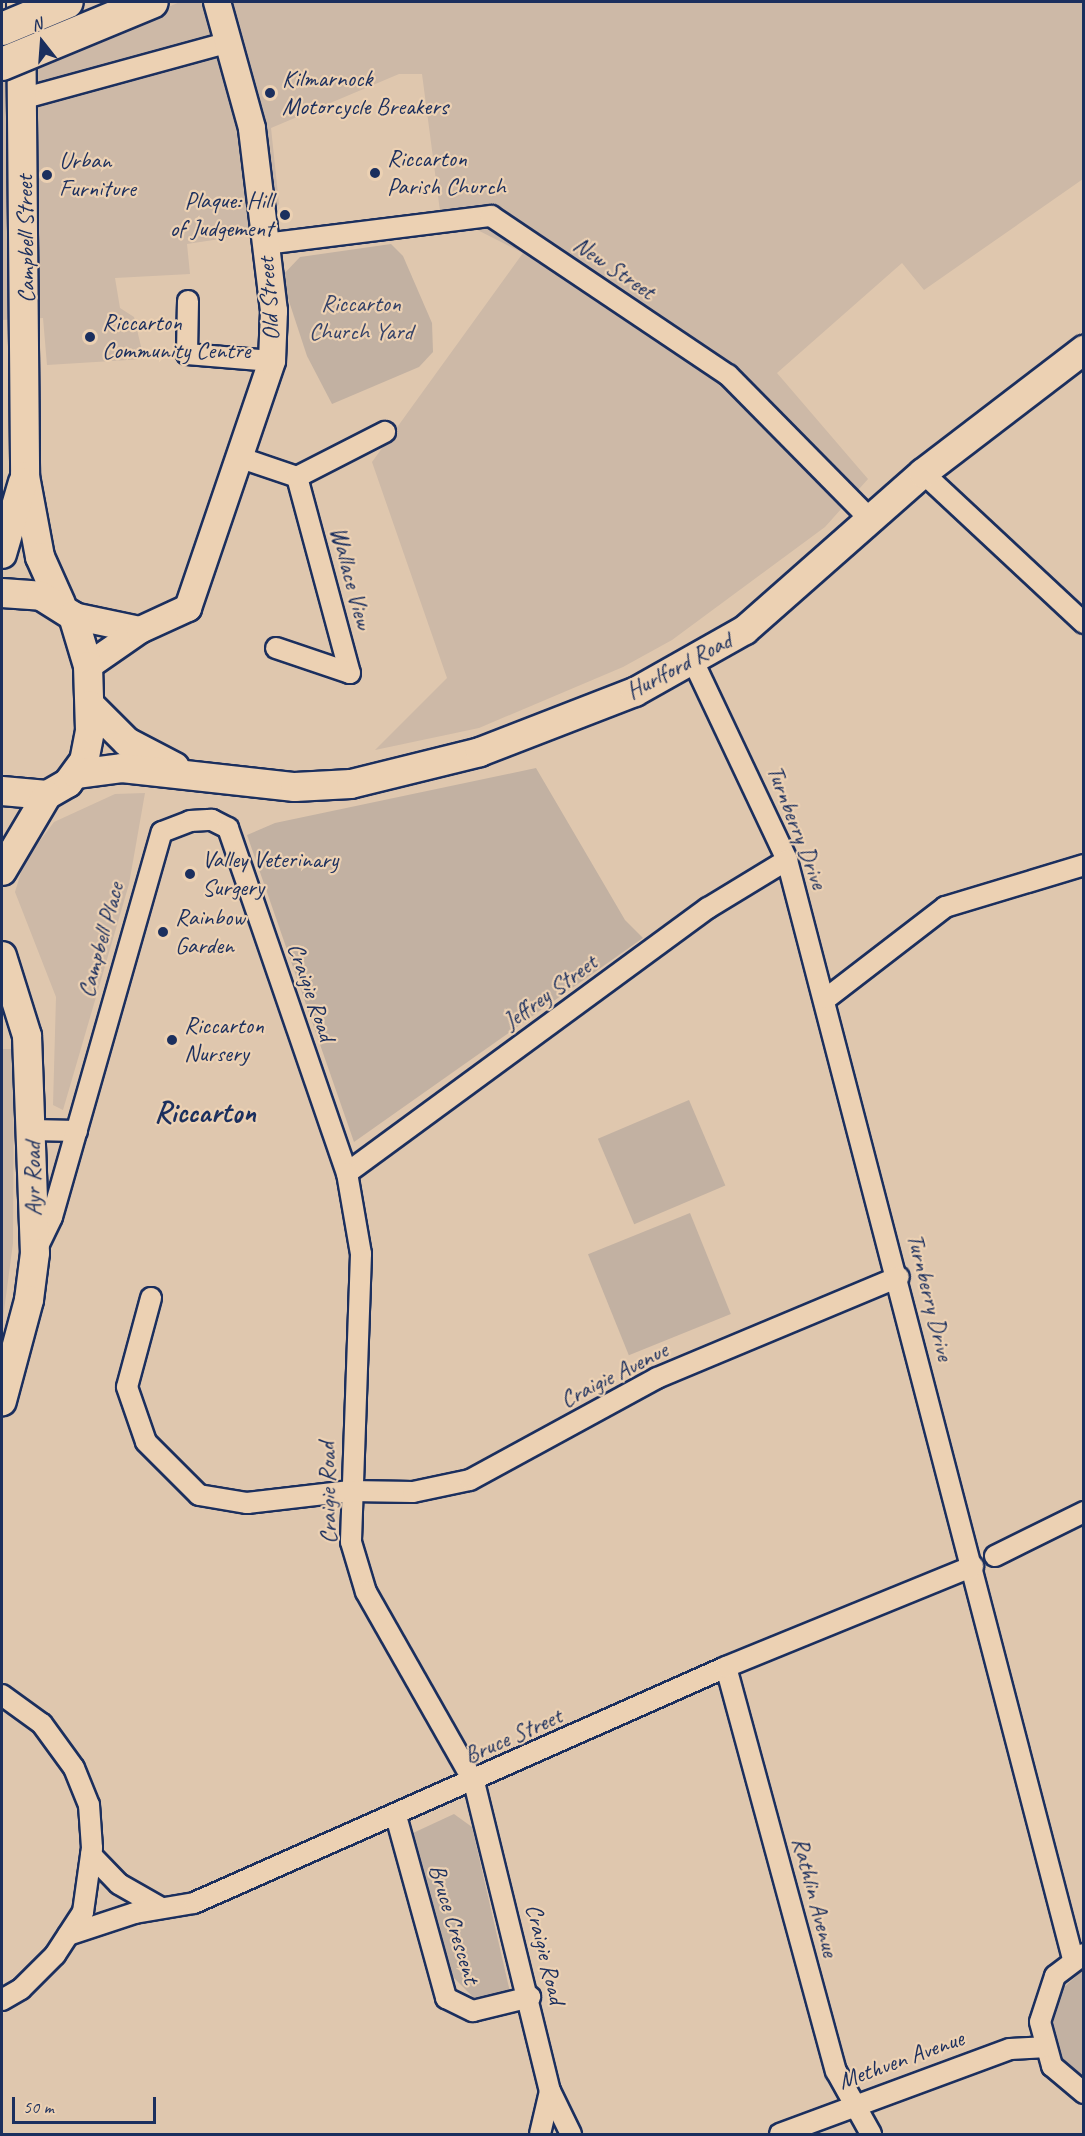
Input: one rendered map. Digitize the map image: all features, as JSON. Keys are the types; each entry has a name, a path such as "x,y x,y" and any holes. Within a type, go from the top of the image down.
{"main road":[{"name":"Campbell Street","path":"21,2 25,98 25,476 40,557 67,610 88,666 89,744 76,774"},
{"path":"2,29 67,2"},
{"path":"2,64 152,2"},
{"name":"Hurlford Road","path":"76,774 122,768 188,773 295,787 351,784 414,772 557,725 694,663 745,630 923,472 1083,350"},
{"name":"Campbell Street","path":"2,554 25,476"},
{"path":"2,593 22,591 67,610"},
{"name":"Hurlford Road","path":"90,705 127,742 188,773"},
{"path":"2,871 47,795 76,774"},
{"path":"2,791 47,795"},
{"name":"Ayr Road","path":"2,956 27,1036 33,1130 35,1253 30,1300 2,1401"}],"street":[{"name":"Old Street","path":"88,666 140,630 188,608 241,458 272,361 274,311 252,128 230,42 217,2"},
{"path":"25,98 230,42"},
{"name":"New Street","path":"265,244 491,216 728,375 871,520"},
{"path":"188,301 187,354 272,361"},
{"path":"241,458 297,477 385,432"},
{"path":"923,472 1083,622"},
{"name":"Wallace View","path":"276,648 350,673 297,477"},
{"path":"67,610 140,630"},
{"name":"Turnberry Drive","path":"694,663 787,860 827,998 973,1566 1078,1957 1044,1998 1043,2047"},
{"name":"Campbell Place","path":"35,1253 52,1217 162,832 190,820 212,820 228,828"},
{"name":"Craigie Road","path":"228,828 346,1173 361,1254 350,1491 351,1542 366,1592 474,1782 530,1997 550,2091 571,2134"},
{"name":"Jeffrey Street","path":"346,1173 708,908 787,860"},
{"path":"827,998 945,907 1083,865"},
{"path":"33,1130 76,1131"},
{"name":"Craigie Avenue","path":"152,1298 127,1387 146,1442 199,1495 247,1503 350,1491 413,1492 470,1480 657,1378 899,1277"},
{"path":"995,1556 1083,1512"},
{"name":"Bruce Street","path":"68,1935 161,1908 194,1903 474,1782 726,1667 973,1566"},
{"name":"Rathlin Avenue","path":"726,1667 836,2071 871,2134"},
{"path":"2,1695 42,1724 74,1768 89,1806 91,1855 83,1912 68,1935 21,1989 2,2000"},
{"name":"Bruce Crescent","path":"396,1816 446,1998 473,2011 530,1997"},
{"path":"91,1855 119,1884 161,1908"},
{"path":"1043,2047 1052,2066 1083,2093"},
{"name":"Methven Avenue","path":"780,2134 853,2103 1010,2049 1043,2047"},
{"path":"540,2134 550,2091"}],"shaded area":[{"path":"180,2 1083,2 1083,179 924,290 902,263 777,373 868,479 825,527 672,640 623,667 479,728 375,750 447,678 372,462 523,253 440,211 422,74 399,74 271,128 279,204 253,234 187,244 190,274 115,278 120,308 134,317 144,359 47,365 43,318 2,320 2,76"},
{"path":"145,793 129,884 63,1110 53,1105 56,997 15,892 24,862 54,822 115,794"},
{"path":"2,1049 14,1049 13,1243 2,1326"}],"green space":[{"name":"Riccarton Church Yard","path":"391,244 403,256 432,323 433,352 419,367 332,404 307,356 281,277 300,257"},
{"path":"536,768 625,920 643,938 354,1142 247,835 275,823"},
{"path":"689,1100 725,1186 634,1224 598,1139"},
{"path":"690,1213 731,1314 629,1355 588,1254"},
{"path":"454,1814 472,1827 510,1992 499,1997 476,2000 451,1975 413,1833"},
{"path":"1083,1970 1083,2083 1066,2069 1050,2030 1061,1990"}],"place":[{"name":"Kilmarnock Motorcycle Breakers","path":"270,93"},
{"name":"Riccarton Parish Church","path":"375,173"},
{"name":"Urban Furniture","path":"47,175"},
{"name":"Plaque: Hill of Judgement","path":"285,215"},
{"name":"Riccarton Community Centre","path":"90,337"},
{"name":"Valley Veterinary Surgery","path":"190,874"},
{"name":"Rainbow Garden","path":"163,932"},
{"name":"Riccarton Nursery","path":"172,1040"}],"district":[{"name":"Riccarton","path":"205,1112"}]}
